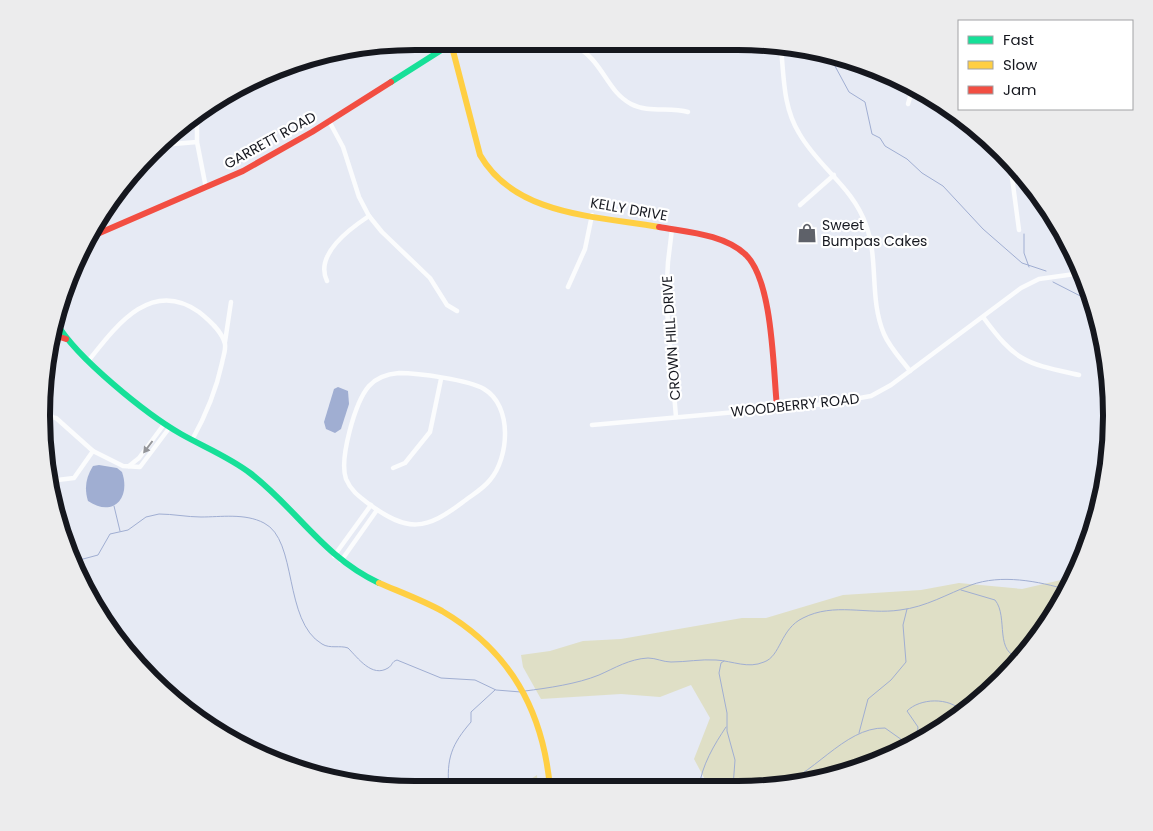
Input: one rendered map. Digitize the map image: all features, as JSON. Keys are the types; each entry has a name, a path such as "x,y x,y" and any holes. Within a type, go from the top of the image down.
{"street":[{"name":"GARRETT ROAD","path":"99,233 206,188 262,160 329,122 442,50"},
{"name":"KELLY DRIVE","path":"455,50 472,131 480,155 487,168 506,186 526,199 556,209 716,238 738,249 752,263 762,283 767,305 778,407"},
{"path":"583,50 597,63 612,88 631,104 642,108 674,108 688,112"},
{"path":"781,53 786,100 793,122 807,145 853,198 862,213 870,241 879,322 888,342 910,371"},
{"path":"908,104 911,94"},
{"path":"329,122 343,147 360,197 369,216 382,232 425,273 447,305 456,311"},
{"path":"197,123 197,142 206,188"},
{"path":"171,144 197,142"},
{"path":"1011,174 1019,230"},
{"path":"800,205 834,176"},
{"path":"568,288 584,250 592,215"},
{"path":"327,280 324,274 325,265 334,248 347,232 369,216"},
{"name":"CROWN HILL DRIVE","path":"672,229 666,275 666,298 676,417"},
{"name":"WOODBERRY ROAD","path":"592,425 861,398 884,390 1031,282 1047,277 1074,274"},
{"path":"89,360 137,308 156,301 182,303 196,310 221,334 224,344"},
{"path":"192,440 207,412 218,383 231,302"},
{"path":"983,317 1004,344 1022,360 1044,368 1079,375"},
{"path":"60,329 66,339 89,360 167,425 225,456 251,473 334,556 358,573 450,616 487,644 512,674 534,711 544,744 549,781"},
{"path":"59,337 66,339"},
{"path":"405,373 441,379 477,386 490,392 499,403 505,425 497,470 486,485 434,521 419,525 406,524 377,510 352,489 344,468 345,451 362,396 373,383 388,374 405,373"},
{"path":"393,468 405,464 430,432 441,379"},
{"path":"50,418 58,420 93,451 127,466 136,462 167,425"},
{"path":"56,480 74,478 93,451"},
{"path":"334,556 371,505"},
{"path":"341,561 377,510"},
{"path":"352,531 359,535"}],"green space":[{"path":"1063,580 1041,619 1027,638 996,674 960,705 920,732 877,753 832,769 785,778 706,781 694,759 710,718 691,685 660,697 621,694 541,699 523,667 521,655 550,651 583,641 621,639 742,618 766,618 843,595 921,590 959,583 1022,589"},
{"path":"537,775 537,781 528,781"}],"water":[{"path":"338,387 348,391 349,404 341,429 335,433 326,429 324,422 334,389"},
{"path":"93,466 117,468 122,472 124,490 122,497 118,503 112,506 97,506 88,501 86,492 87,478"}],"waterway":[{"path":"833,62 849,92 865,102 872,134 880,138 885,146 907,159 922,173 943,186 983,229 1022,263 1046,271"},
{"path":"1024,234 1024,253 1029,267"},
{"path":"1053,282 1084,298"},
{"path":"114,506 120,531"},
{"path":"80,560 98,555 110,534 128,530 146,517 159,514 196,517 225,516 257,520 275,532 282,546 301,618 310,633 322,644 348,648 371,669 382,670 388,668 397,660 441,678 475,680 496,690 521,692"},
{"path":"525,691 581,681 628,662 641,659 651,658 671,662 716,660 746,665 758,664 770,659 795,623 815,613 839,610 900,610 928,603 971,585 995,580 1019,580 1059,588"},
{"path":"961,590 995,600 1001,616 1004,642 1007,650 1013,655"},
{"path":"859,733 868,699 891,680 906,662 903,625 907,609"},
{"path":"724,661 721,663 719,673 727,713 727,731 735,760 733,781"},
{"path":"448,781 448,769 452,752 459,737 471,722 471,712 495,690"},
{"path":"915,735 918,727 907,711 913,707 927,702 942,701 957,707"},
{"path":"700,781 713,748 726,727"},
{"path":"798,776 841,744 870,730 885,728 902,740 906,739"}],"traffic: fast":[{"path":"391,82 441,50"},
{"path":"60,329 80,353 113,384 166,425 242,467 267,487 311,532 342,560 379,583"}],"traffic: slow":[{"path":"453,50 480,155 495,175 514,190 536,202 559,210 659,227"},
{"path":"379,583 442,611 466,627 487,645 504,664 519,685 531,708 540,733 549,781"}],"traffic: jam":[{"path":"99,233 243,171 312,132 391,82"},
{"path":"659,227 704,235 727,242 746,255 755,268 767,305 773,349 777,407"},
{"path":"59,337 66,339"}],"place":[{"name":"Sweet Bumpas Cakes","path":"807,233"}]}
